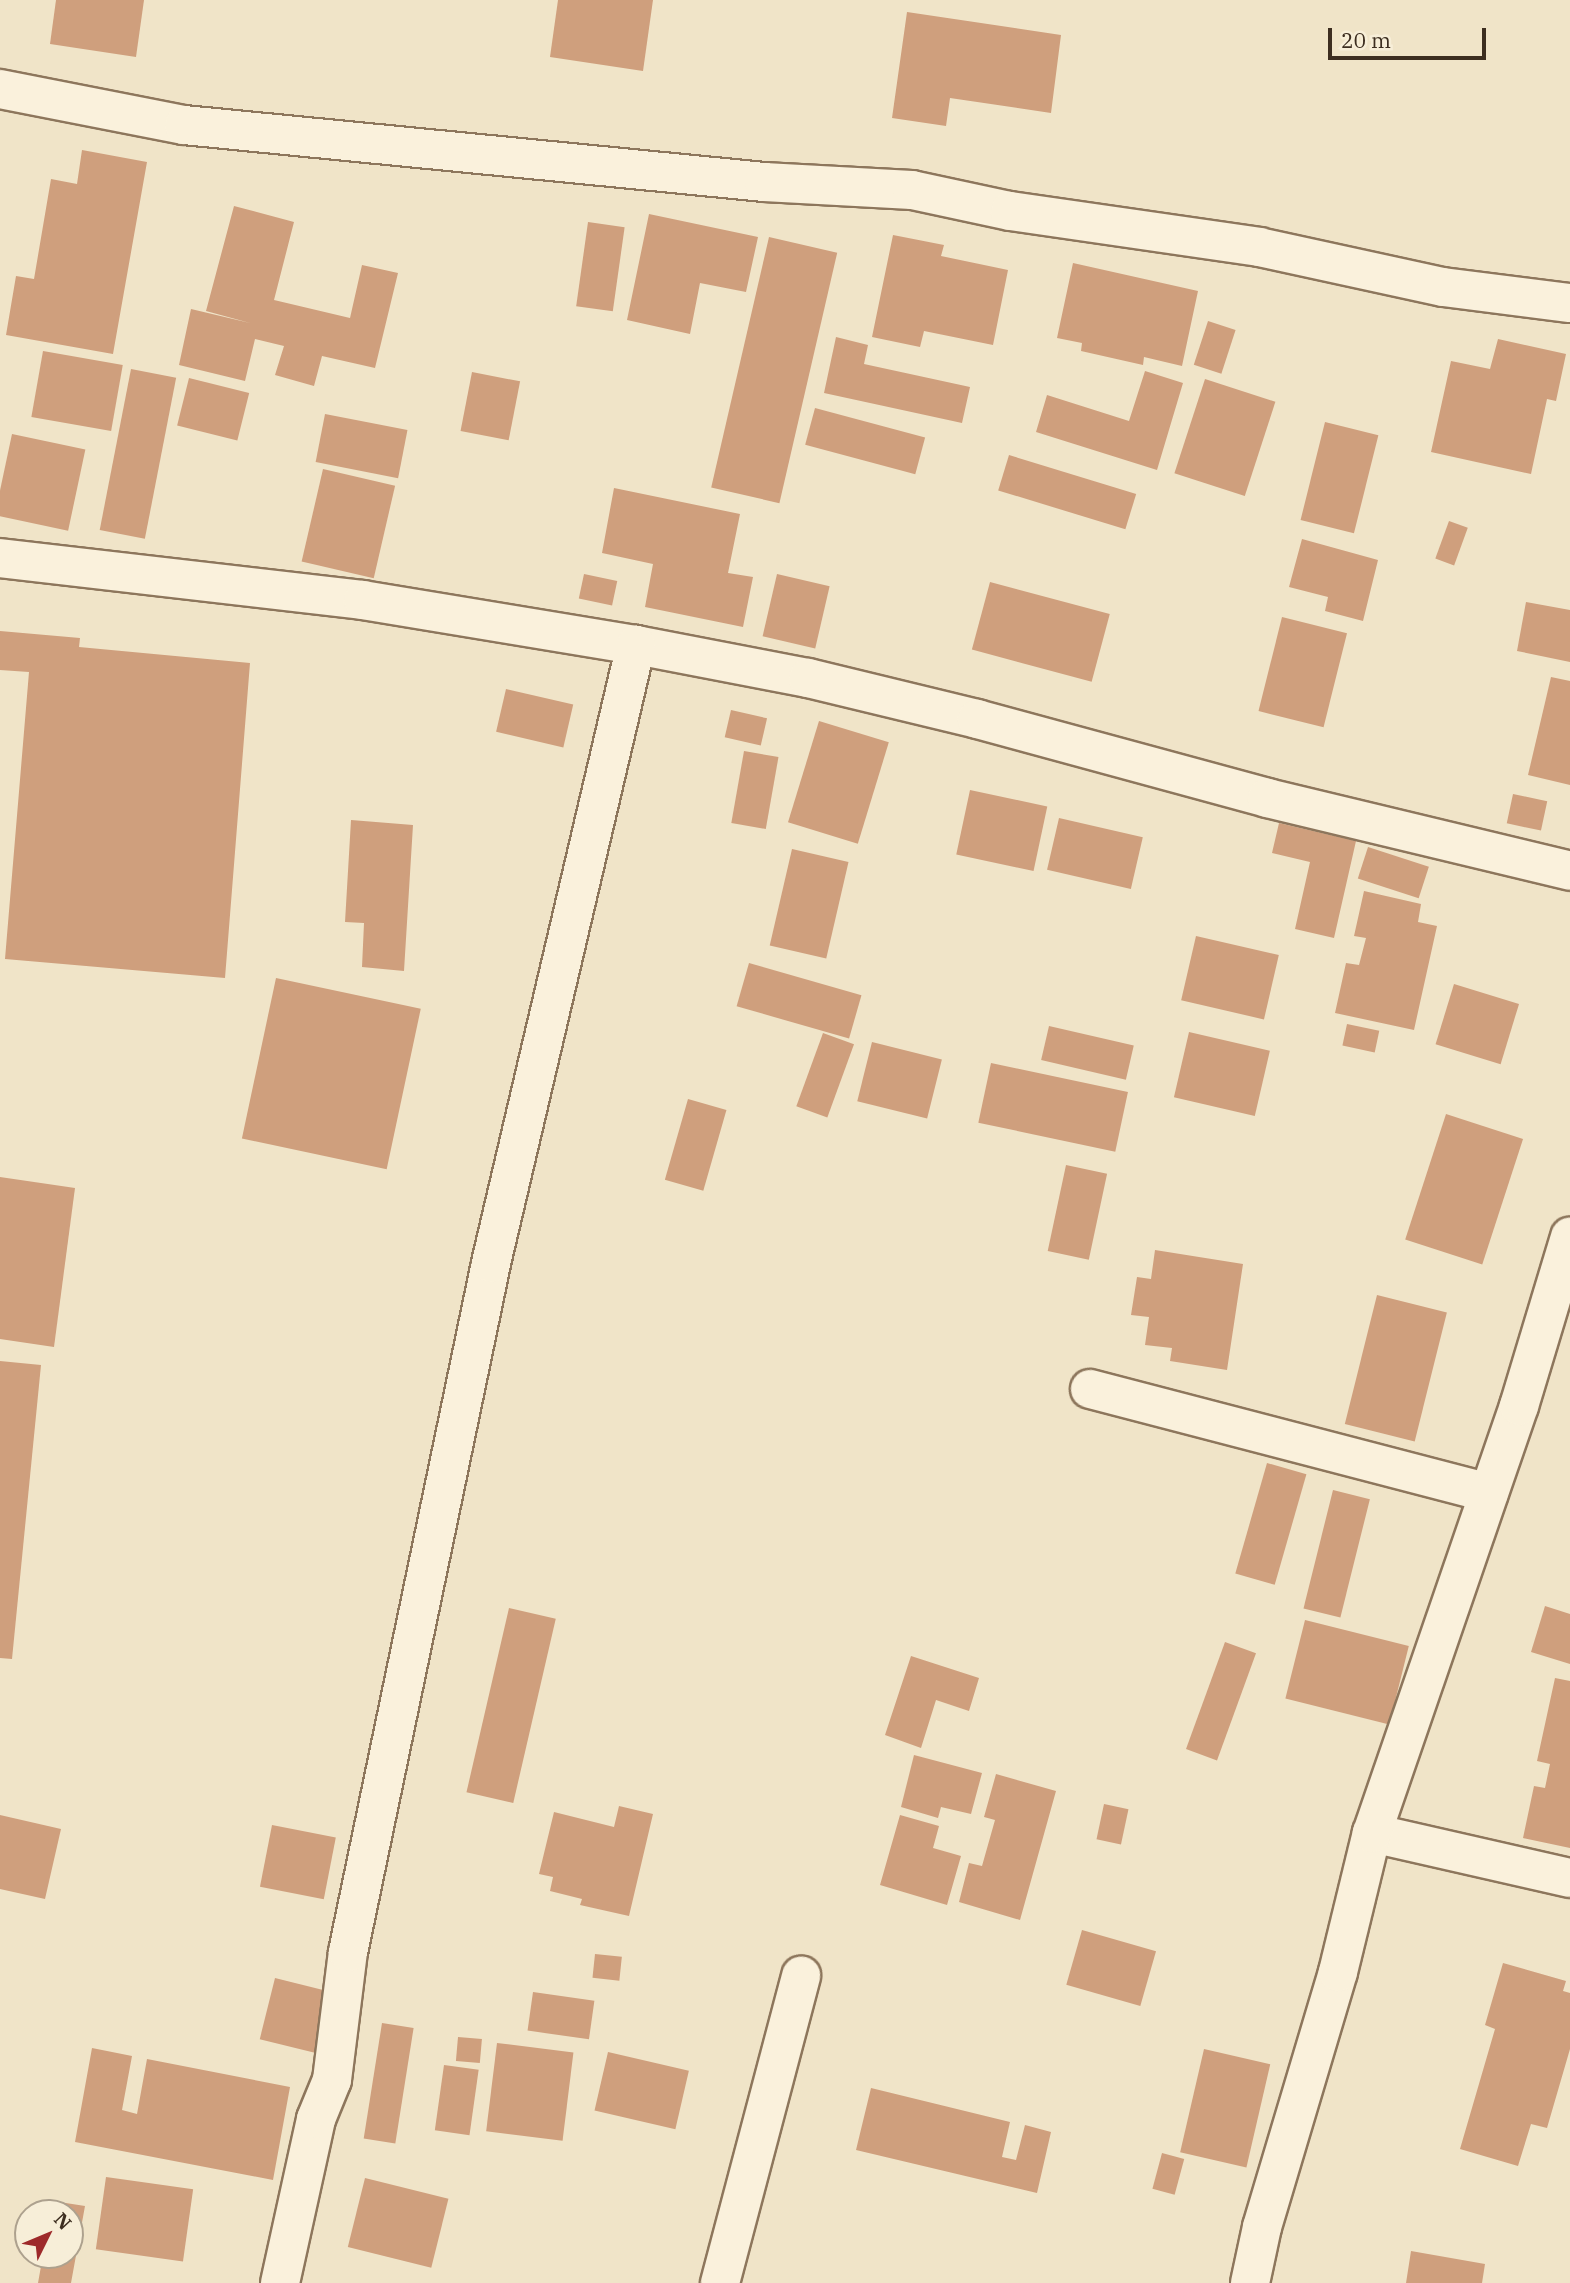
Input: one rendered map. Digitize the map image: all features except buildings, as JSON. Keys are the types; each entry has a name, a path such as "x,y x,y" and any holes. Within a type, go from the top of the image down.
{"street":[{"path":"0,89 184,125 764,182 912,190 1010,211 1259,247 1443,287 1570,303"},
{"path":"0,558 363,600 636,645 808,678 964,716 1267,798 1570,871"},
{"path":"280,2283 316,2119 332,2080 348,1952 491,1263 636,645"},
{"path":"1250,2283 1262,2227 1338,1972 1372,1833 1420,1701 1519,1406 1570,1237"},
{"path":"1090,1390 1489,1493"},
{"path":"1372,1833 1570,1878"},
{"path":"720,2283 801,1976"}]}
